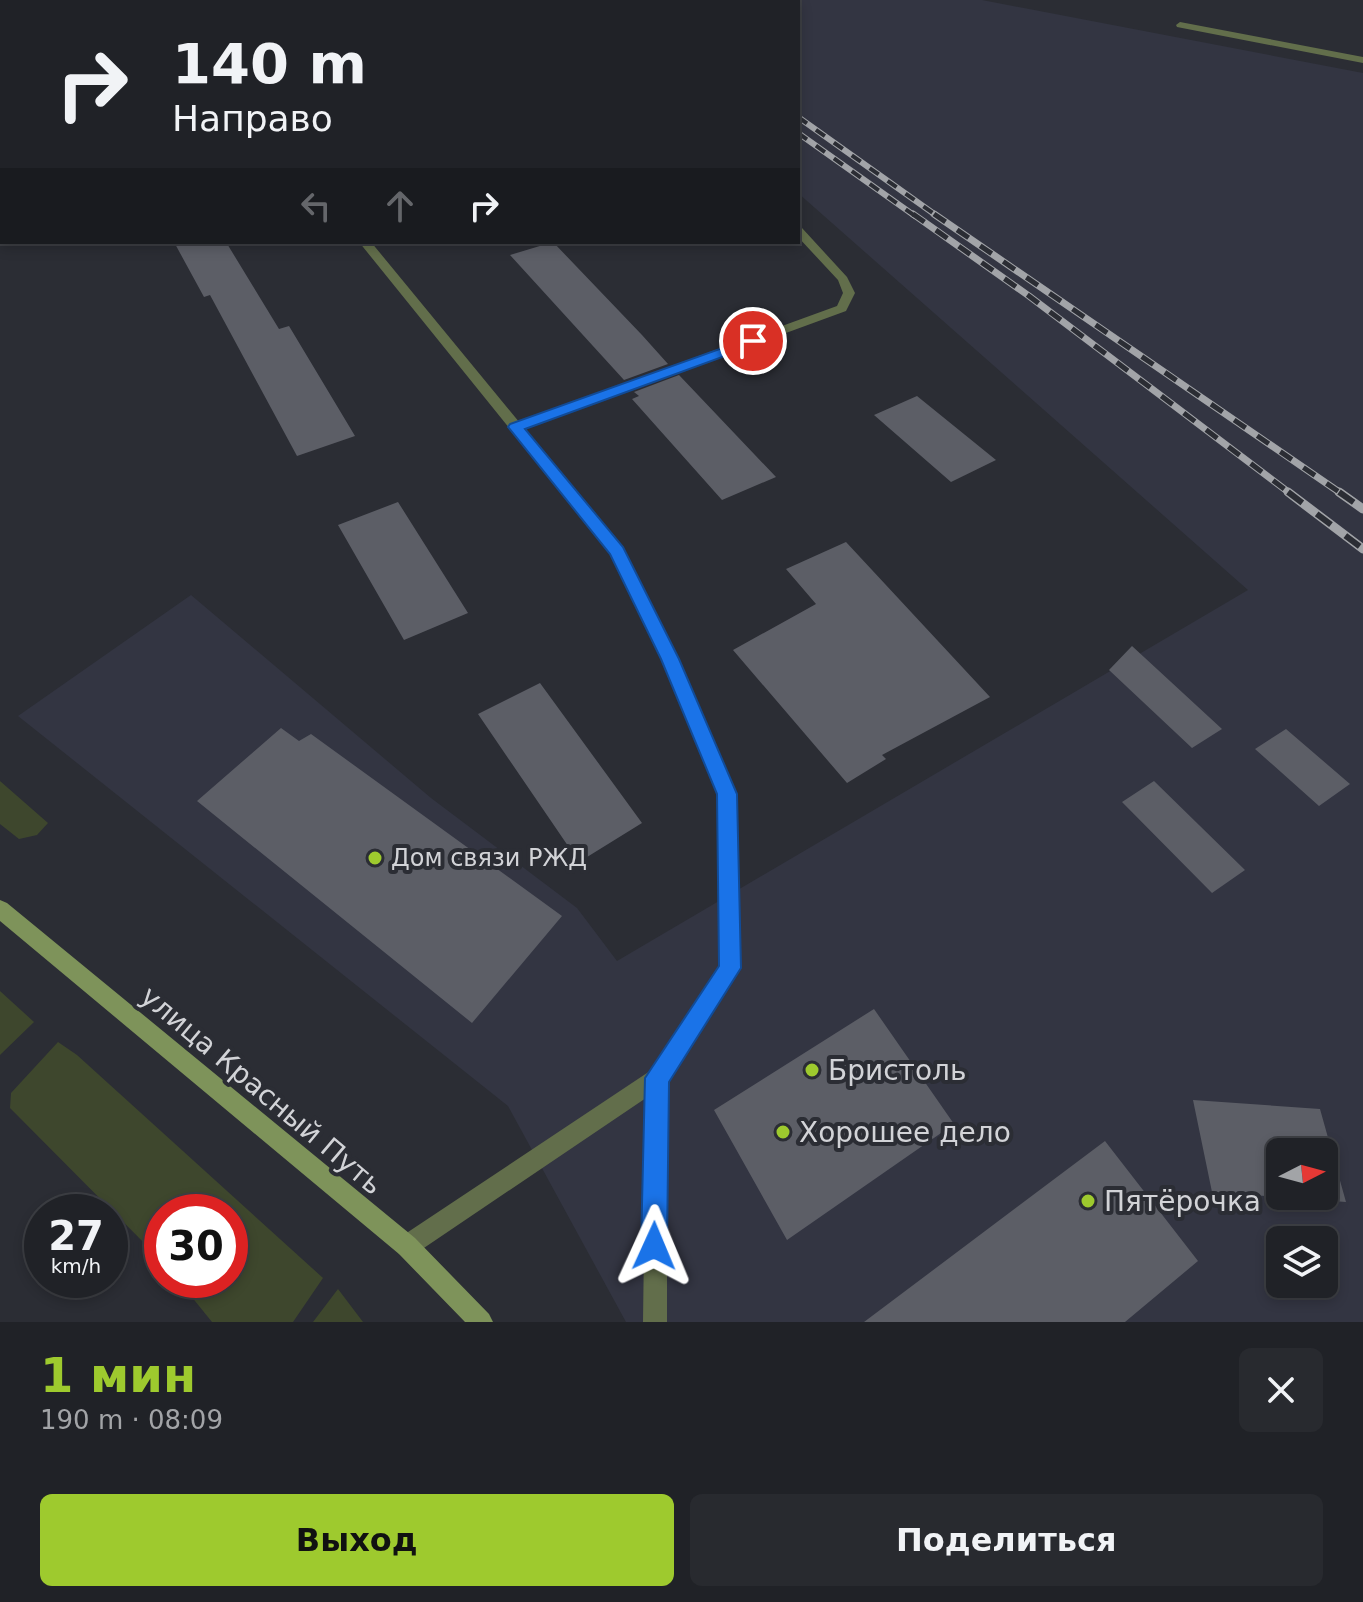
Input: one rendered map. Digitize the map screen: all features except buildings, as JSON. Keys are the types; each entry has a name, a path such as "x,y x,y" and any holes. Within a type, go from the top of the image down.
{"main road":[{"name":"улица Красный Путь","path":"0,909 407,1246 481,1322"}],"street":[{"path":"1180,25 1363,60"},
{"path":"516,427 842,308 849,293 843,279 800,232"},
{"path":"367,244 617,551 670,659 727,794 730,968 657,1078 407,1246"},
{"path":"655,1322 657,1078"}],"shaded area":[{"path":"800,0 982,0 1363,73 1363,1322 626,1322 508,1106 18,716 191,595 431,798 577,908 617,961 1248,590 800,195"}],"green space":[{"path":"0,781 48,823 37,835 19,839 0,824"},
{"path":"0,991 34,1022 0,1055"},
{"path":"58,1042 77,1055 230,1194 144,1194 144,1243 128,1227 128,1194 95,1194 10,1108 11,1093"},
{"path":"248,1210 323,1278 293,1322 212,1322 193,1298 248,1298"},
{"path":"338,1289 363,1322 313,1322"}],"railway":[{"path":"800,118 937,216"},
{"path":"800,134 915,216"},
{"path":"913,214 1029,296 1291,494"},
{"path":"934,214 1342,494"},
{"path":"1288,492 1363,549"},
{"path":"1339,492 1363,509"}],"place":[{"name":"Дом связи РЖД","path":"375,858"},
{"name":"Бристоль","path":"812,1070"},
{"name":"Хорошее дело","path":"783,1132"},
{"name":"Пятёрочка","path":"1088,1201"}],"route":[{"path":"654,1246 657,1078 730,968 727,794 670,659 617,551 516,427 753,341"}]}
